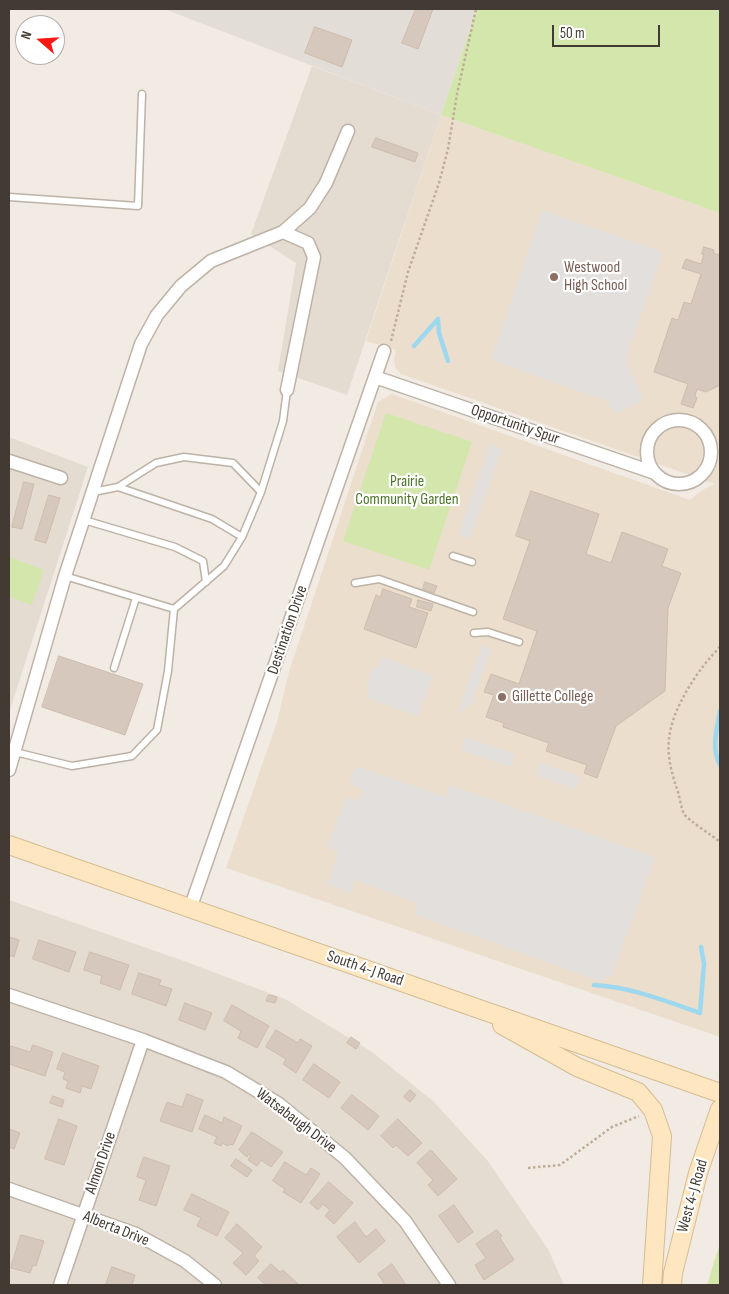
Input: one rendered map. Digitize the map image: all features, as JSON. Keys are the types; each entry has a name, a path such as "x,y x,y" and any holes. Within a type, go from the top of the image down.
{"main road":[{"name":"South 4-J Road","path":"9,845 720,1093"},
{"path":"463,1003 577,1067 638,1092 653,1110 662,1136 652,1285"},
{"name":"West 4-J Road","path":"672,1285 673,1273 698,1173 720,1109"}],"street":[{"path":"9,770 12,751 65,576 141,344 157,314 181,286 211,261 283,232 310,208 326,183 348,131"},
{"path":"283,232 308,243 314,257 287,390"},
{"name":"Destination Drive","path":"190,908 384,351"},
{"name":"Opportunity Spur","path":"375,377 655,473 668,482 683,484 693,481 702,475 708,467 711,447 708,437 702,429 693,423 683,420 672,421 662,425 654,432 649,442 647,453 655,473"},
{"path":"9,461 61,478"},
{"name":"Watsabaugh Drive","path":"9,994 143,1040 226,1072 279,1104 345,1158 405,1221 449,1285"},
{"name":"Almon Drive","path":"60,1285 143,1040"},
{"name":"Alberta Drive","path":"9,1189 136,1234 185,1261 215,1285"}],"lane":[{"path":"9,197 138,206 142,94"},
{"path":"12,751 72,766 132,756 157,730 168,672 174,609 224,566 242,537 261,492 283,421 287,390"},
{"path":"93,492 118,486 156,463 184,457 233,463 261,492"},
{"path":"118,486 212,519 242,537"},
{"path":"84,520 175,547 203,562 206,582"},
{"path":"453,556 472,562"},
{"path":"65,576 174,609"},
{"path":"354,583 379,580 473,612"},
{"path":"114,668 136,598"},
{"path":"474,633 488,632 519,642"}],"path":[{"path":"384,351 390,346 408,272 439,183 446,157 457,94 476,9"},
{"path":"720,647 697,675 683,699 673,720 669,740 673,778 685,815 720,842"},
{"path":"528,1168 560,1165 612,1126 644,1114"}],"shaded area":[{"path":"164,9 477,9 441,115"},
{"path":"312,66 441,115 347,395 278,371 296,263 251,234"},
{"name":"Gillette College","path":"441,115 720,213 720,1037 226,868 277,722 289,672 378,402 392,394 690,500 702,490 715,484 401,374 395,367 394,358 396,350 366,341"},
{"path":"542,210 663,252 625,360 644,400 614,414 608,401 491,360"},
{"path":"9,437 88,467 9,713"},
{"path":"490,444 502,449 470,539 458,535"},
{"path":"482,645 491,649 472,703 457,714"},
{"path":"382,657 433,676 418,716 367,698 370,686 366,685 373,667 378,669"},
{"path":"466,737 515,754 510,767 461,750"},
{"path":"540,763 580,776 576,789 536,776"},
{"path":"355,766 446,797 450,785 655,857 611,977 599,981 414,914 418,903 355,880 350,893 327,884 339,852 327,847 346,797 358,801 363,790 349,784"},
{"path":"9,900 184,961 285,999 372,1052 433,1101 487,1160 548,1249 564,1285 9,1285"}],"green space":[{"path":"477,9 720,9 720,213 441,115"},
{"name":"Prairie Community Garden","path":"386,413 472,442 429,570 343,541"},
{"path":"9,557 44,570 32,605 9,597"},
{"path":"720,1243 720,1285 707,1285"}],"building":[{"path":"416,9 433,9 418,49 402,43"},
{"path":"315,27 352,40 342,67 305,53"},
{"path":"376,138 418,153 415,162 372,147"},
{"path":"704,247 714,250 713,253 720,255 720,385 706,392 697,389 695,396 697,398 693,408 681,404 688,384 654,372 672,318 678,320 684,302 691,304 701,274 682,268 686,259 701,264"},
{"path":"24,482 34,484 22,529 12,527"},
{"path":"531,491 599,514 586,554 611,563 622,532 668,549 662,566 681,573 668,608 665,691 616,726 597,778 584,773 587,765 546,751 549,743 503,727 504,723 486,717 494,695 484,692 491,674 519,684 537,631 503,619 530,541 516,536"},
{"path":"49,495 60,498 46,543 35,540"},
{"path":"425,582 437,586 434,593 423,589"},
{"path":"383,589 412,599 409,607 428,613 416,648 364,629 376,595 380,597"},
{"path":"418,600 433,604 431,611 417,607"},
{"path":"59,656 143,684 125,735 42,707"},
{"path":"9,937 19,940 14,957 9,955"},
{"path":"39,940 76,952 69,972 33,959"},
{"path":"90,952 129,965 120,990 100,983 102,976 84,970"},
{"path":"139,973 161,980 159,985 172,989 166,1006 132,994"},
{"path":"269,995 277,997 275,1003 266,1001"},
{"path":"185,1003 212,1013 205,1030 179,1020"},
{"path":"232,1005 269,1026 257,1048 238,1038 241,1031 224,1021"},
{"path":"276,1030 298,1043 300,1039 312,1046 296,1073 283,1064 286,1059 266,1047"},
{"path":"351,1037 360,1043 356,1049 347,1043"},
{"path":"33,1045 53,1052 45,1076 9,1064 11,1046 30,1052"},
{"path":"63,1053 99,1066 91,1089 82,1086 80,1093 66,1088 68,1081 63,1079 65,1072 57,1069"},
{"path":"314,1064 340,1082 329,1098 303,1080"},
{"path":"410,1090 416,1095 410,1102 404,1097"},
{"path":"187,1094 203,1100 192,1132 160,1121 167,1102 182,1107"},
{"path":"352,1095 379,1116 368,1130 341,1108"},
{"path":"53,1096 64,1100 62,1107 50,1103"},
{"path":"205,1115 222,1123 224,1117 242,1126 233,1145 229,1144 228,1146 222,1143 221,1146 214,1143 217,1137 199,1129"},
{"path":"59,1119 77,1126 64,1165 45,1159"},
{"path":"398,1119 422,1143 408,1156 396,1145 393,1148 381,1136"},
{"path":"9,1129 20,1133 14,1149 9,1147"},
{"path":"252,1132 283,1152 271,1167 261,1160 257,1166 248,1160 251,1155 249,1154 247,1157 239,1150"},
{"path":"431,1150 457,1179 438,1196 428,1185 433,1180 417,1163"},
{"path":"144,1157 170,1166 156,1206 139,1200 146,1180 137,1177"},
{"path":"236,1159 252,1170 247,1177 231,1166"},
{"path":"285,1162 306,1175 311,1168 320,1174 301,1203 283,1192 285,1189 273,1181"},
{"path":"329,1182 353,1203 334,1224 325,1216 330,1210 323,1204 318,1210 310,1203"},
{"path":"192,1194 229,1212 217,1236 197,1226 201,1218 184,1210"},
{"path":"454,1205 473,1232 458,1243 439,1216"},
{"path":"355,1222 366,1237 376,1229 385,1241 359,1263 337,1237"},
{"path":"237,1224 262,1247 254,1256 259,1261 246,1275 233,1263 243,1253 225,1238"},
{"path":"497,1230 514,1260 484,1280 475,1265 486,1258 476,1244"},
{"path":"21,1235 44,1241 36,1266 33,1265 30,1273 11,1268"},
{"path":"271,1264 280,1272 283,1270 299,1285 266,1285 258,1278"},
{"path":"392,1264 406,1285 385,1285 378,1274"},
{"path":"112,1267 135,1275 132,1285 106,1285"}],"waterway":[{"path":"438,319 439,333 448,361"},
{"path":"414,346 438,319"},
{"path":"720,711 715,745 720,765"},
{"path":"594,985 635,992 700,1013 704,964 701,947"}],"place":[{"name":"Westwood High School","path":"554,277"},
{"name":"Gillette College","path":"502,697"}]}
